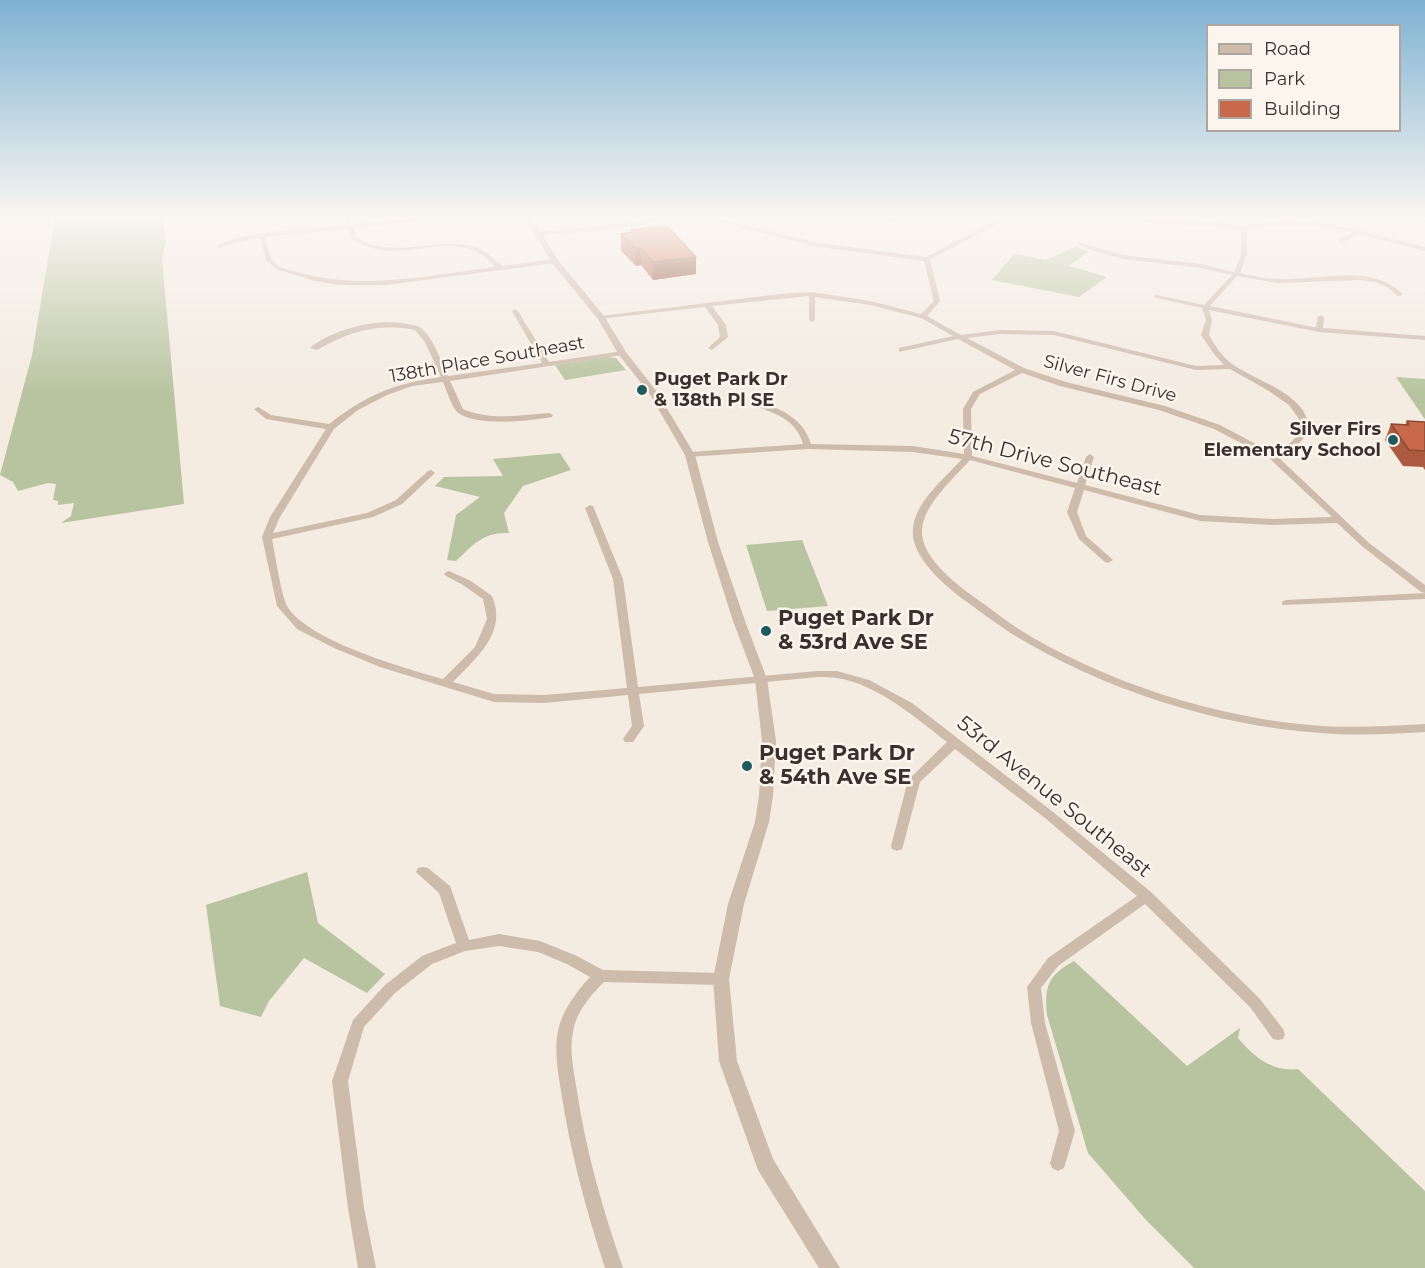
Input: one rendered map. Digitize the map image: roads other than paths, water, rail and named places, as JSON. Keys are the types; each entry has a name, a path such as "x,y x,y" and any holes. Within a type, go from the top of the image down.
{"street":[{"path":"305,276 339,283 386,283 438,276"},
{"path":"567,276 601,318 622,352 653,392 690,455 717,553 761,679 769,741 766,796 762,822 736,904 721,979 728,1061 765,1164 830,1268"},
{"path":"922,317 937,301 937,289 930,276"},
{"path":"1205,307 1226,288 1234,276"},
{"path":"1248,276 1275,281 1359,278 1390,286 1400,295"},
{"path":"812,294 812,320"},
{"name":"Silver Firs Drive","path":"601,318 812,294 870,303 922,317 1021,370 1063,384 1162,408 1217,426 1271,455 1366,545 1425,590"},
{"path":"1156,297 1319,330 1425,338"},
{"path":"708,306 722,325 724,337 712,348"},
{"path":"1205,307 1209,320 1205,335 1215,352 1231,367 1295,407 1303,419 1304,433 1293,445 1271,455"},
{"path":"515,311 546,363"},
{"path":"1319,330 1321,317"},
{"path":"314,348 345,332 389,324 407,325 422,332 460,410 467,414 494,419 549,415"},
{"path":"902,350 958,337 1000,332 1054,333 1196,368 1231,367"},
{"name":"138th Place Southeast","path":"267,537 275,517 331,427 355,408 384,393 411,384 622,352"},
{"path":"1021,370 976,392 967,409 968,457 924,508 917,532 925,554 954,588 1018,633 1125,685 1214,714 1309,729 1397,731 1425,728"},
{"path":"753,402 798,422 806,434 808,446"},
{"path":"258,409 269,417 331,427"},
{"name":"57th Drive Southeast","path":"690,455 808,446 912,449 968,457 1200,518 1272,522 1339,520"},
{"path":"1090,458 1072,512 1082,537 1108,560"},
{"path":"267,537 370,515 399,502 431,473"},
{"path":"590,508 618,579 638,726 630,739"},
{"name":"53rd Avenue Southeast","path":"267,537 282,606 301,627 338,646 384,665 494,698 544,699 818,674 837,674 865,682 908,706 1049,815 1146,896 1255,1003 1278,1034"},
{"path":"444,684 480,648 492,619 488,598 468,583 449,574"},
{"path":"1287,603 1425,596"},
{"path":"897,846 914,780 954,743"},
{"path":"423,872 445,890 464,946"},
{"path":"1058,1163 1067,1131 1038,1023 1034,987 1053,962 1146,896"},
{"path":"367,1268 356,1208 340,1081 358,1024 390,989 427,960 464,946 499,940 540,947 572,960 601,976 721,979"},
{"path":"601,976 590,987 567,1026 564,1053 577,1141 591,1201 614,1268"}],"place":[{"name":"Puget Park Dr & 138th Pl SE","path":"642,390"},
{"name":"Silver Firs Elementary School","path":"1393,440"},
{"name":"Puget Park Dr & 53rd Ave SE","path":"766,631"},
{"name":"Puget Park Dr & 54th Ave SE","path":"747,766"}]}
